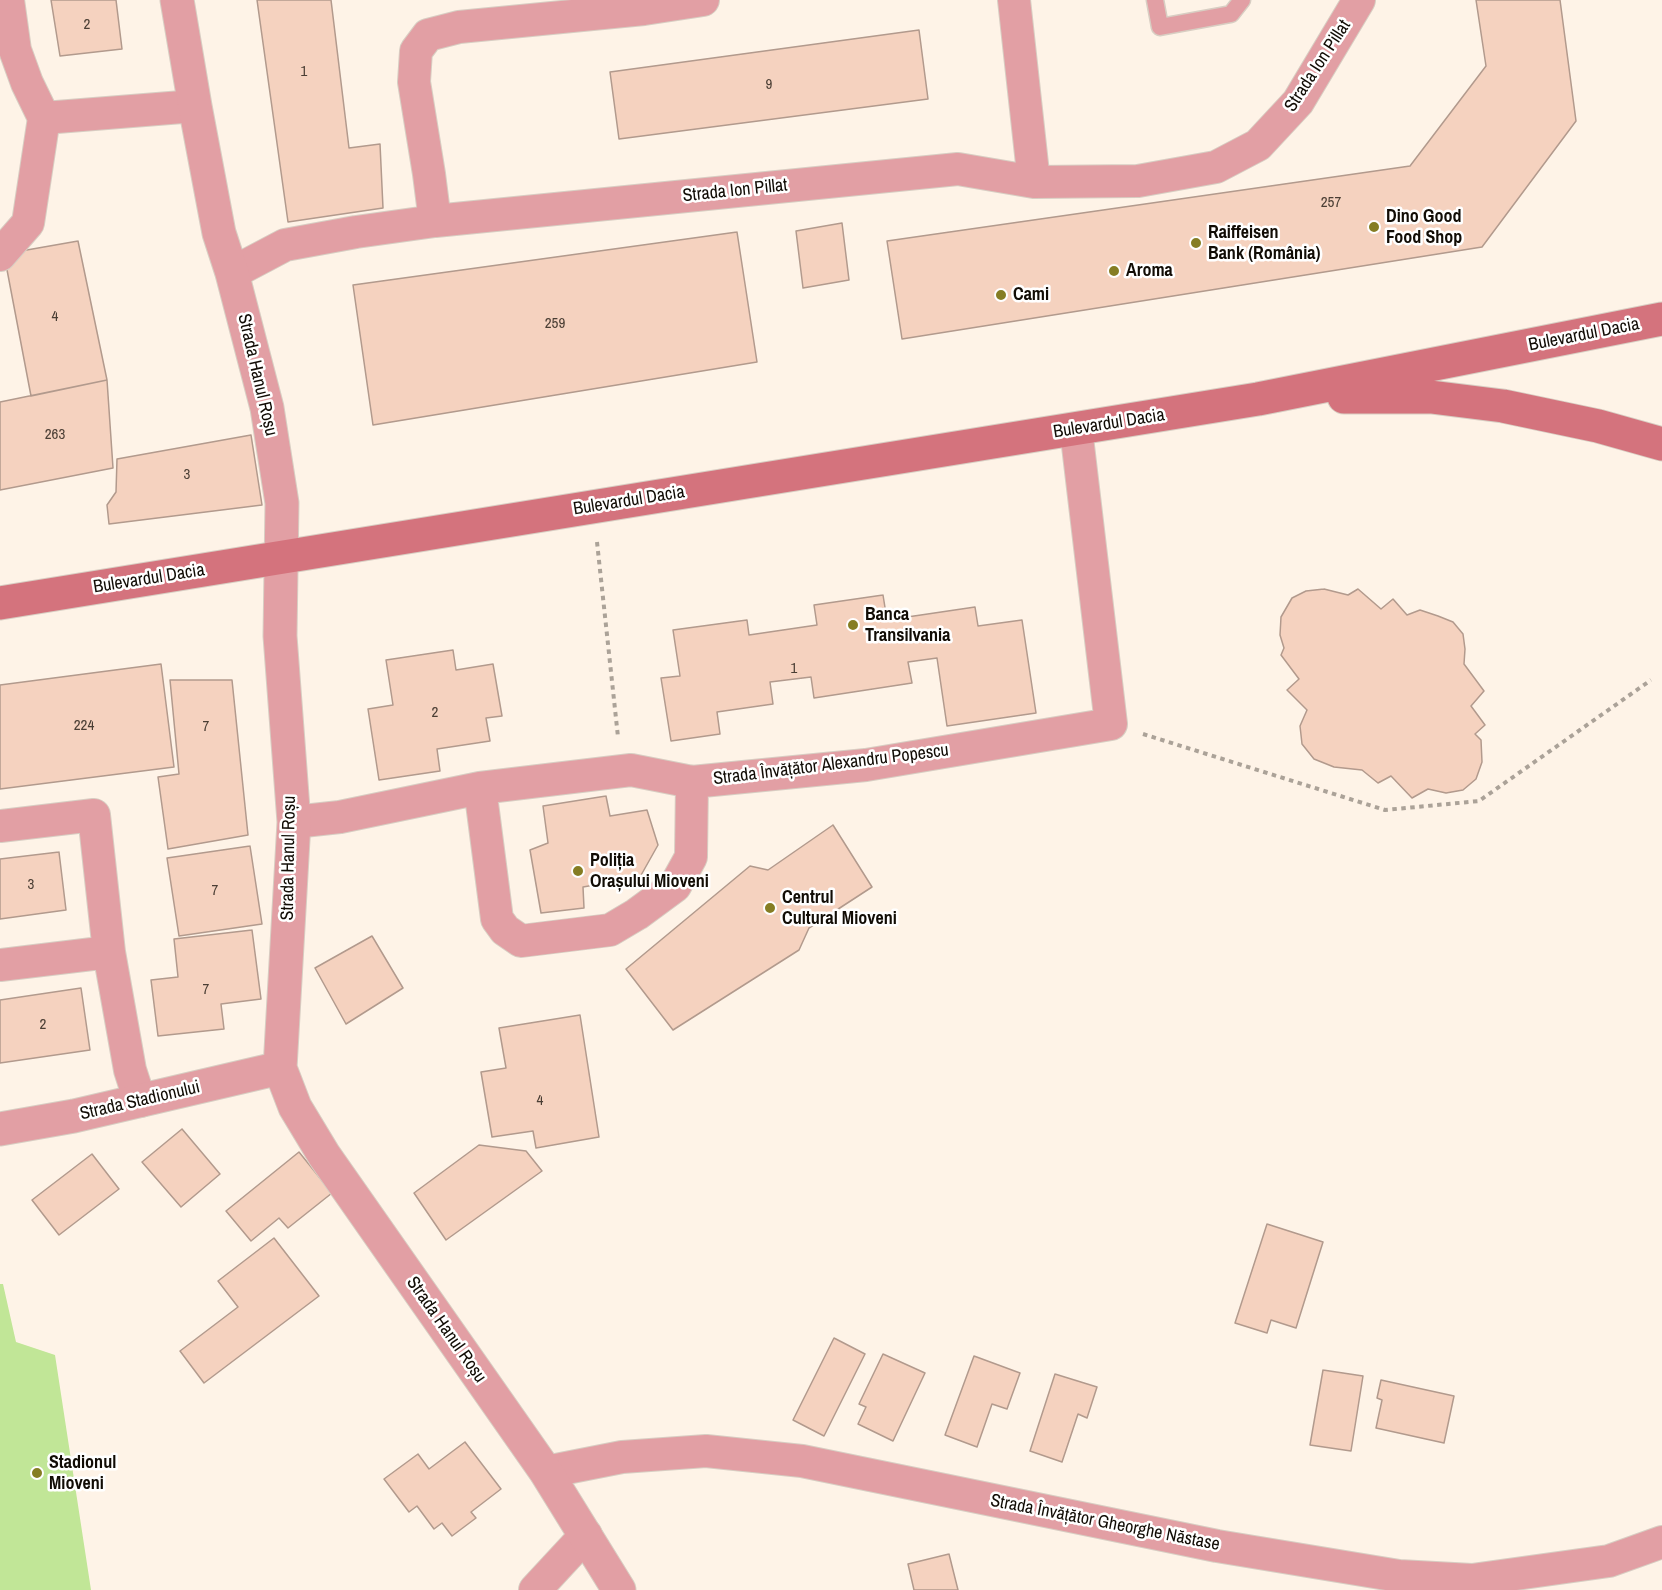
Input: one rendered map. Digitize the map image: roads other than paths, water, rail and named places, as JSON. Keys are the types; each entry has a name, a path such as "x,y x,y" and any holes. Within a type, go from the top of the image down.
{"main road":[{"name":"Bulevardul Dacia","path":"0,603 1258,399 1662,319"},
{"name":"Bulevardul Dacia","path":"1258,399 1431,397 1524,410 1598,426 1662,444"}],"street":[{"path":"0,255 28,223 44,118 27,83 15,50 8,0"},
{"name":"Strada Hanul Roșu","path":"177,0 219,233 232,273 267,408 282,502 280,636 294,822 280,1068 295,1107 324,1155 546,1472 619,1590"},
{"path":"435,221 414,82 416,51 428,35 459,27 644,9 703,0"},
{"path":"1014,0 1034,182"},
{"name":"Strada Ion Pillat","path":"232,273 285,245 435,221 958,169 1034,182 1138,181 1216,167 1258,146 1298,102 1359,0"},
{"path":"44,118 195,106"},
{"name":"Strada Învățător Alexandru Popescu","path":"294,822 340,817 480,788 621,771 631,770 692,782 866,765 1111,724 1076,429"},
{"path":"480,788 497,919 505,930 521,941 610,930 637,914 675,886 691,857 692,782"},
{"path":"0,826 94,815 109,952 130,1070 140,1101"},
{"path":"0,965 109,952"},
{"name":"Strada Stadionului","path":"0,1129 74,1116 280,1068"},
{"name":"Strada Învățător Gheorghe Năstase","path":"546,1472 622,1457 706,1451 802,1461 1217,1546 1399,1576 1472,1580 1609,1561 1662,1542"},
{"path":"535,1590 586,1534"}],"lane":[{"path":"1155,0 1160,27 1231,14 1242,0"}],"place":[{"name":"Dino Good Food Shop","path":"1374,227"},
{"name":"Raiffeisen Bank (România)","path":"1196,243"},
{"name":"Aroma","path":"1114,271"},
{"name":"Cami","path":"1001,295"},
{"name":"Banca Transilvania","path":"853,625"},
{"name":"Poliția Orașului Mioveni","path":"578,871"},
{"name":"Centrul Cultural Mioveni","path":"770,908"},
{"name":"Stadionul Mioveni","path":"37,1473"}]}
